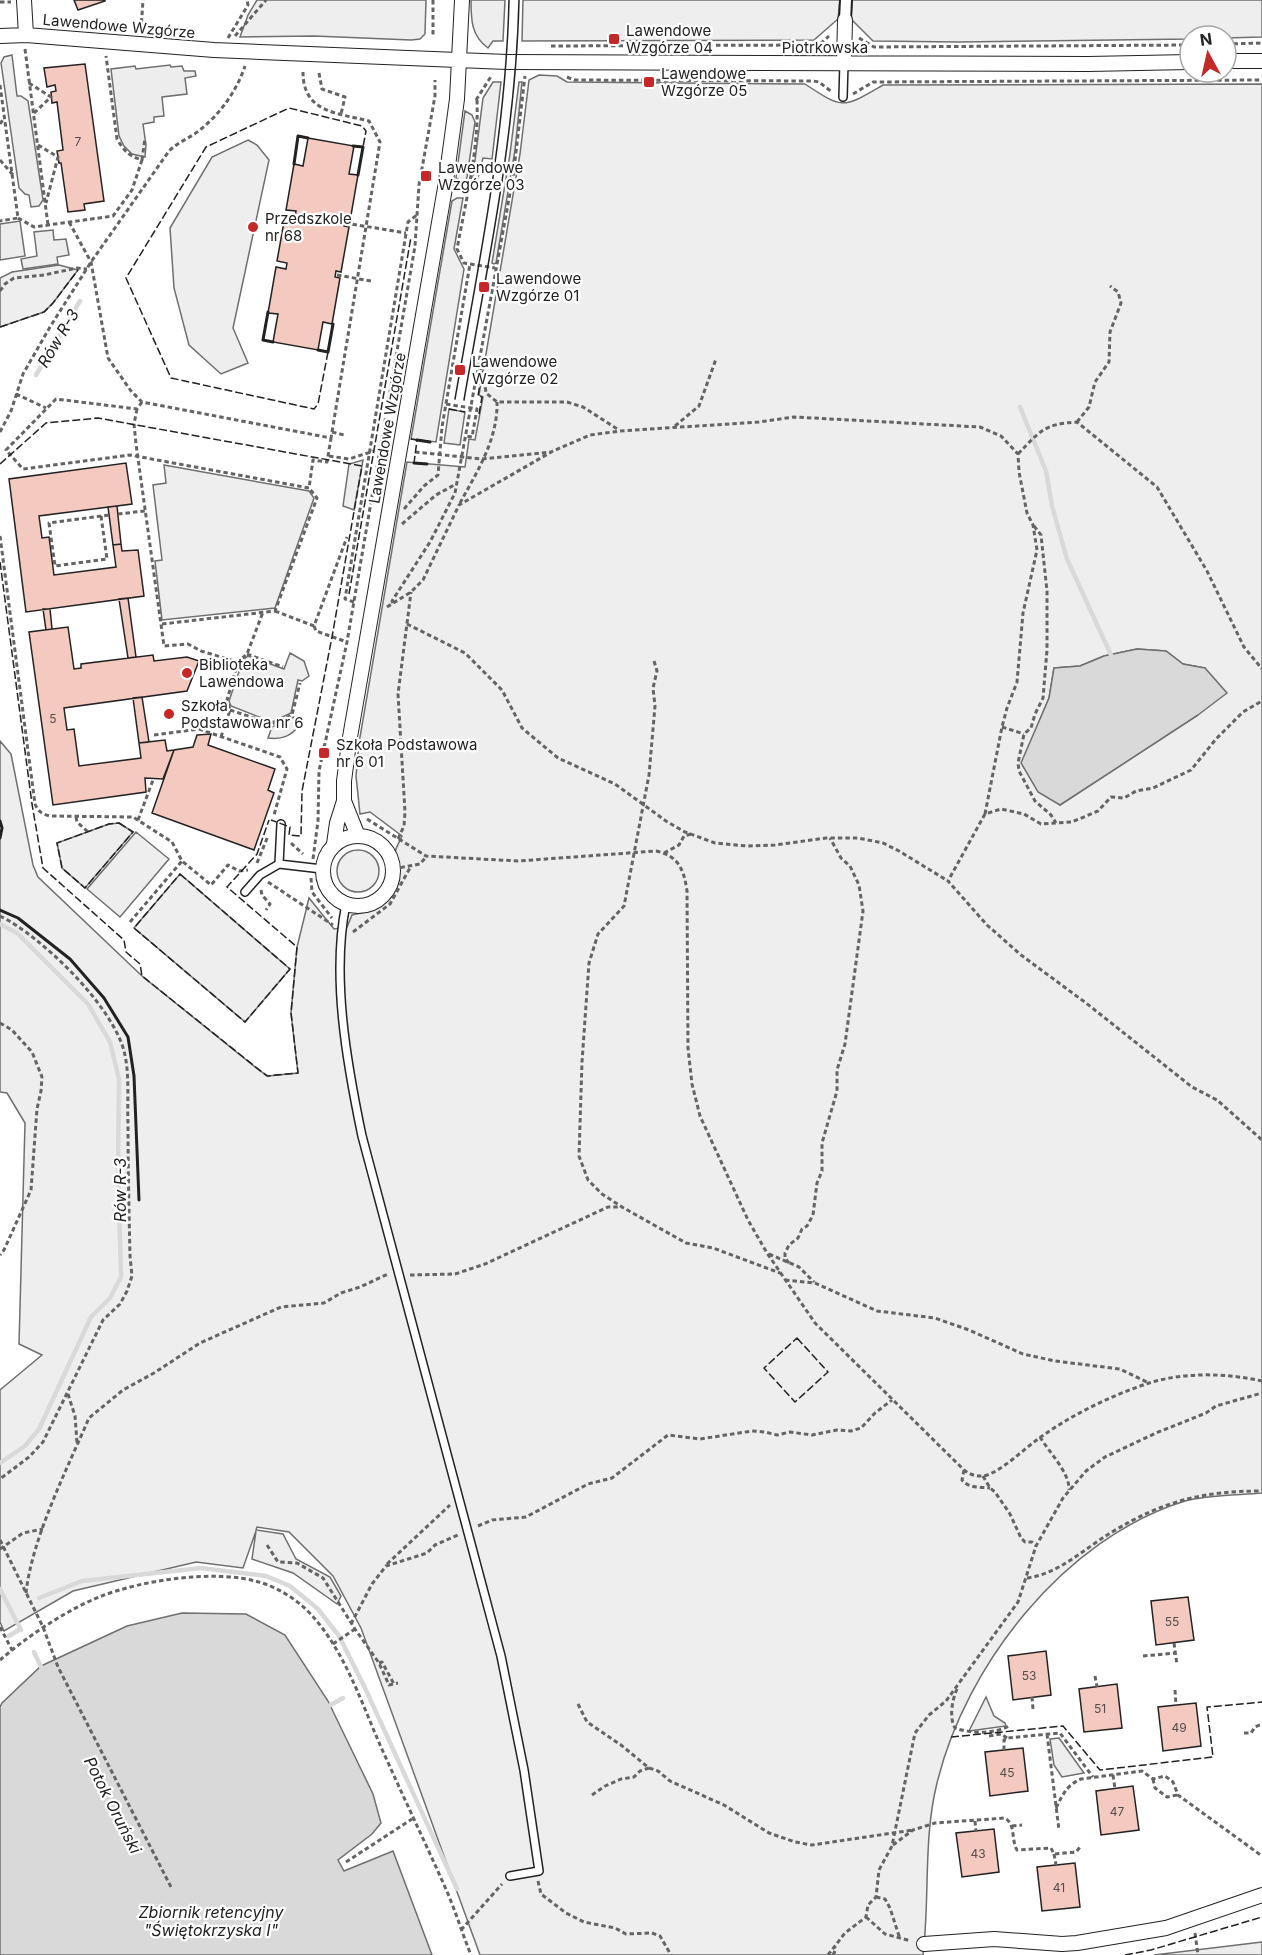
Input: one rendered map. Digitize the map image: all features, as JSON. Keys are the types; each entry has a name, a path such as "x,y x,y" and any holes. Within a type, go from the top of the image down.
{"street":[{"name":"Lawendowe Wzgórze","path":"24,0 25,41"},
{"name":"Lawendowe Wzgórze","path":"317,873 334,844 337,823 344,801 349,743 445,188 460,61 462,0"},
{"path":"844,63 846,0"},
{"name":"Lawendowe Wzgórze","path":"0,36 25,41 141,44 214,50 460,61"},
{"name":"Piotrkowska","path":"460,61 1178,62"},
{"path":"1238,61 1262,61"},
{"name":"Lawendowe Wzgórze","path":"344,801 358,836"},
{"path":"317,873 336,899 357,907 369,905 387,891 392,880 393,868 390,856 382,846 371,838 358,836 346,838 334,844"},
{"path":"924,1944 985,1939 1077,1943 1166,1928 1262,1895"}],"lane":[{"path":"843,97 844,63"},
{"path":"279,864 281,824"},
{"path":"245,892 260,875 279,864 317,873"},
{"path":"346,904 341,930 343,1002 352,1089 364,1147 501,1656 524,1770 539,1871 510,1876"}],"path":[{"path":"141,44 144,0"},
{"path":"227,39 248,5 247,0"},
{"path":"232,39 266,0"},
{"path":"433,0 433,36"},
{"path":"548,46 819,45 832,34"},
{"path":"854,34 874,47 1178,45"},
{"path":"25,41 48,225"},
{"path":"1238,44 1262,43"},
{"path":"106,54 117,140 123,151 142,160"},
{"path":"0,432 11,411 23,374 87,269 169,151 176,143 193,135 207,124 237,87 245,66"},
{"path":"303,72 304,90 311,100 322,108 369,121 380,142 332,438 327,462 313,460 309,488"},
{"path":"319,73 322,89 345,97 341,114"},
{"path":"558,73 574,80 813,81 819,82 836,94"},
{"path":"393,603 392,601 455,493 513,177 525,76"},
{"path":"492,77 477,100 478,118 474,154 457,249 464,263 495,268"},
{"path":"293,844 300,854 313,856 318,821 319,771 347,642 416,246 419,185 435,96 435,80"},
{"path":"854,94 873,82 1262,80"},
{"path":"29,83 51,97 33,114"},
{"path":"0,85 18,218"},
{"path":"465,99 477,100"},
{"path":"0,124 4,118"},
{"path":"0,221 18,218 34,227 113,216 132,190 142,160 145,138"},
{"path":"38,146 58,157 46,205"},
{"path":"0,160 13,175"},
{"path":"354,602 345,599 372,451 408,222 418,214"},
{"path":"69,222 92,262 108,358 130,391 142,402 332,438"},
{"path":"345,223 406,234"},
{"path":"440,455 446,404 470,264"},
{"path":"1,291 5,284 14,278 77,268 87,269"},
{"path":"337,275 370,281"},
{"path":"1077,422 1089,407 1095,382 1109,362 1110,332 1121,303 1118,292 1110,286"},
{"path":"673,427 699,406 716,359"},
{"path":"479,368 483,369 486,393 497,402 567,402 583,407 620,431"},
{"path":"16,394 46,408"},
{"path":"137,410 56,399 6,450 23,469 130,455 309,488 317,498 275,611"},
{"path":"142,402 137,410 134,424 164,646 188,644 201,651 238,662"},
{"path":"383,610 411,592 423,580 495,433 497,402"},
{"path":"446,404 477,409 472,437 466,436"},
{"path":"459,505 552,451 590,435 620,431 759,422 794,417 980,427 1001,436 1018,454"},
{"path":"1056,823 1051,815 1035,801 1019,771 1018,762 1024,734 1031,728 1043,698 1048,631 1041,535 1027,513 1018,471 1018,454 1035,435 1055,423 1077,422 1157,487 1207,571 1244,647 1262,669"},
{"path":"332,432 344,435"},
{"path":"328,456 349,459 372,451"},
{"path":"415,453 482,459 552,451"},
{"path":"400,526 436,495 456,484"},
{"path":"118,514 145,511"},
{"path":"101,516 107,559 55,566 50,523 101,516 109,515"},
{"path":"948,881 986,814 1002,727 1017,682 1023,614 1037,550 1033,525"},
{"path":"0,536 35,804 43,815 133,817 171,842 182,861 211,885 228,865 239,871 254,868 270,831"},
{"path":"314,626 347,537"},
{"path":"398,839 404,826 405,812 398,694 411,592"},
{"path":"161,624 275,611 314,626 316,631 347,642"},
{"path":"221,736 230,710 227,700 238,662 247,654 263,612"},
{"path":"407,624 465,653 502,690 522,728 558,758 615,784 666,821 691,834 715,843 747,846 830,838 858,838 883,843 899,850 948,881 987,925 1021,955 1086,1002 1192,1087 1217,1100 1262,1140"},
{"path":"247,654 283,667"},
{"path":"654,661 657,671 653,688 654,718 649,775 624,906 598,934 589,963 579,1156 588,1180 602,1194 622,1207 686,1243 713,1248 780,1273"},
{"path":"230,710 272,724 292,715 300,683"},
{"path":"986,814 1001,809 1024,814 1041,824 1072,822 1098,811 1111,797 1124,798 1136,791 1153,788 1191,770 1216,739 1243,712 1262,701"},
{"path":"1002,727 1024,734"},
{"path":"154,735 199,729 280,757 287,770 273,821"},
{"path":"138,820 153,780"},
{"path":"76,817 77,822 88,832"},
{"path":"353,822 367,818 426,856 518,861 656,851 678,861 684,873 687,891 688,1048 692,1084 700,1116 748,1220 780,1273 815,1323 971,1475 983,1476 994,1471 1040,1437 1076,1415 1115,1396 1150,1383 1209,1374 1262,1381"},
{"path":"664,853 679,845 684,836 691,834"},
{"path":"789,1263 785,1258 785,1253 789,1245 807,1226 813,1215 817,1183 822,1171 822,1143 837,1091 837,1070 845,1044 863,911 859,885 850,866 841,858 830,838"},
{"path":"393,868 420,864 426,856"},
{"path":"130,922 182,861"},
{"path":"266,910 270,904 261,892 268,882 350,935 390,904 411,866"},
{"path":"317,873 312,892 341,930"},
{"path":"0,916 15,923 71,971 97,1000 113,1026 124,1051 127,1082 132,1276 120,1304 103,1320 43,1442 29,1457 0,1479"},
{"path":"0,1023 12,1030 32,1052 39,1064 42,1077 37,1109 31,1190 0,1255"},
{"path":"26,1593 28,1574 43,1529 89,1418 123,1390 200,1343 281,1308 324,1303 341,1293 387,1274 428,1276 455,1274 485,1264 608,1207 622,1207"},
{"path":"767,1253 799,1267 815,1283"},
{"path":"785,1280 815,1283 877,1311 935,1318 1023,1354 1120,1369 1150,1383"},
{"path":"68,1392 76,1423 77,1445"},
{"path":"828,1955 845,1933 866,1917 868,1905 876,1897 879,1870 892,1846 915,1733 920,1725 946,1701 1018,1602 1036,1546 1069,1491 1086,1471 1105,1457 1206,1413 1216,1406 1262,1394"},
{"path":"386,1566 428,1553 435,1545 492,1520 526,1517 588,1484 612,1478 668,1435 700,1439 752,1431 777,1435 790,1432 812,1435 837,1430 851,1431 861,1428 892,1400"},
{"path":"1040,1437 1069,1481 1069,1491"},
{"path":"964,1470 962,1480 964,1483 974,1487 990,1488"},
{"path":"983,1476 1010,1514 1021,1538 1036,1546"},
{"path":"1027,1578 1036,1577 1065,1563 1110,1533 1157,1508 1193,1496 1262,1491"},
{"path":"351,1624 372,1584 386,1566 458,1498"},
{"path":"2,1548 23,1533 43,1529"},
{"path":"0,1540 43,1627 58,1667 171,1887"},
{"path":"267,1545 278,1562 297,1563 323,1578 351,1624 379,1663 389,1685 396,1684"},
{"path":"0,1660 43,1627 98,1597 139,1583 179,1578 221,1577 259,1582 291,1597 315,1618 334,1642 412,1819 446,1888 471,1955"},
{"path":"0,1627 12,1650"},
{"path":"334,1642 355,1629"},
{"path":"1174,1643 1177,1665"},
{"path":"1143,1656 1176,1653"},
{"path":"1095,1676 1097,1687"},
{"path":"959,1684 952,1707 953,1727 964,1732 975,1732 998,1730 1009,1726"},
{"path":"1175,1690 1176,1705"},
{"path":"1032,1697 1033,1709"},
{"path":"578,1704 587,1722 669,1781 724,1805 769,1833 795,1842 812,1845 913,1830 934,1823 1005,1818 1009,1819 1012,1826 1017,1851 1051,1848 1056,1865"},
{"path":"1244,1733 1251,1733 1255,1727 1262,1724"},
{"path":"989,1736 1001,1734 1006,1738 1060,1733 1093,1777"},
{"path":"1047,1734 1059,1830"},
{"path":"1004,1750 1006,1738"},
{"path":"592,1795 605,1786 621,1779 634,1777 640,1771 649,1768"},
{"path":"1056,1808 1065,1789 1072,1782 1142,1771 1154,1779 1165,1776 1173,1782 1178,1795 1262,1856"},
{"path":"1113,1775 1114,1788"},
{"path":"1154,1779 1155,1788 1167,1797 1178,1795"},
{"path":"346,1862 412,1819"},
{"path":"975,1821 976,1831"},
{"path":"1012,1826 1022,1825"},
{"path":"892,1846 913,1830"},
{"path":"1054,1854 1076,1852 1081,1846"},
{"path":"539,1871 538,1885 541,1894 566,1913 584,1922 615,1928 626,1934 652,1933 660,1936 671,1955"},
{"path":"461,1929 510,1876"},
{"path":"876,1897 885,1899 900,1939"},
{"path":"866,1917 885,1934 924,1944"},
{"path":"1195,1937 1198,1955"},
{"path":"833,1955 836,1949 834,1946"}],"shaded area":[{"path":"257,0 426,0 425,34 420,39 411,40 314,36 240,37 248,15"},
{"path":"471,0 505,0 503,41 493,41 488,48 478,38 472,20"},
{"path":"523,0 840,0 838,19 814,40 522,41"},
{"path":"852,0 1262,0 1262,37 1238,38 1238,24 1178,24 1178,39 873,41 851,19"},
{"path":"12,55 17,96 28,101 43,200 39,206 31,207 29,195 19,188 1,63 4,57"},
{"path":"170,65 171,67 182,66 184,71 195,71 196,76 185,78 187,94 162,97 164,116 154,117 154,122 143,124 145,157 132,154 124,146 119,136 111,69"},
{"path":"539,75 557,76 567,82 805,84 836,102 844,103 851,102 883,85 1262,84 1262,1493 1193,1499 1141,1519 1100,1544 1061,1575 1027,1611 997,1651 971,1694 951,1738 937,1783 928,1847 923,1955 480,1955 361,1628 333,1576 289,1532 257,1527 256,1530 283,1534 296,1559 330,1577 341,1596 337,1604 293,1573 252,1559 256,1531 243,1568 196,1562 73,1591 4,1631 0,1622 0,1390 42,1355 19,1344 25,1123 7,1093 0,1092 0,838 2,828 0,821 0,741 11,754 33,865 38,877 142,976 260,1071 268,1076 298,1073 291,1013 297,947 309,898 334,929 347,927 352,915 370,911 385,903 391,897 398,882 399,872 395,854 402,836 370,812 360,814 356,776 359,743 407,462 465,467 469,439 475,440 483,397 479,395 520,154 529,80","holes":["1137,649 1166,651 1183,664 1205,668 1198,715 1060,805 1022,763 1049,698 1054,668 1080,666 1104,656"]},
{"path":"493,82 501,82 492,159 483,158 478,178 472,184 483,98"},
{"path":"519,82 522,82 515,150 494,264 492,263"},
{"path":"465,111 472,115 475,122 466,184 456,178"},
{"path":"248,140 257,145 269,160 233,328 248,363 221,374 189,345 174,288 170,228 212,157"},
{"path":"463,198 454,249 464,269 436,442 411,439 452,201"},
{"path":"20,221 25,256 0,260 0,224"},
{"path":"53,230 54,240 66,239 69,255 57,257 58,264 23,269 21,259 37,256 34,232"},
{"path":"59,265 78,270 53,303 44,312 0,327 0,278 12,272"},
{"path":"449,409 465,412 460,445 444,443"},
{"path":"363,460 354,510 343,506 349,464"},
{"path":"164,465 309,491 314,498 275,608 162,620 155,561 162,560 153,485 166,483"},
{"path":"290,653 304,661 309,676 302,681 298,680 291,713 272,722 231,706 229,701 243,660 248,656 284,669"},
{"path":"294,717 300,725 293,732 282,738 268,738 272,727"},
{"path":"119,823 133,832 85,888 62,868 57,843 109,824"},
{"path":"136,832 169,859 120,917 87,889"},
{"path":"358,850 373,856 379,871 373,886 358,892 343,886 337,871 343,856"},
{"path":"180,874 290,969 245,1022 134,928"},
{"path":"986,1697 994,1716 1006,1726 969,1731"},
{"path":"1059,1738 1084,1773 1062,1777 1054,1765 1050,1739"},
{"path":"1262,1942 1262,1955 1154,1955"}],"water":[{"path":"1137,649 1166,651 1183,664 1205,668 1227,693 1198,715 1060,805 1038,792 1021,763 1049,698 1054,668 1080,666 1104,656"},
{"name":"Zbiornik retencyjny \"Świętokrzyska I\"","path":"182,1613 246,1614 285,1635 328,1701 373,1794 381,1823 372,1834 338,1860 344,1871 393,1851 432,1955 0,1955 0,1707 2,1703 41,1666 127,1626"}],"building":[{"path":"74,0 105,0 105,1 78,10"},
{"path":"85,64 104,201 84,204 85,210 68,212 61,163 59,163 57,151 63,150 57,102 52,103 51,92 56,91 55,85 47,87 44,68"},
{"path":"308,138 354,146 349,174 358,175 350,221 345,220 344,226 349,227 341,272 336,271 335,277 340,278 332,324 323,322 318,350 273,342 278,314 268,313 276,267 286,269 287,263 277,261 285,216 295,217 296,211 286,210 294,164 303,166"},
{"path":"126,463 132,504 39,516 42,538 49,537 54,575 116,567 113,545 121,544 122,551 138,550 144,596 26,612 9,479"},
{"path":"117,506 121,544 113,545 108,507"},
{"path":"128,598 136,657 128,658 119,599"},
{"path":"43,609 50,609 52,629 46,630"},
{"path":"68,627 74,669 81,668 81,664 153,655 154,661 187,657 199,661 187,691 64,708 67,730 74,729 79,766 141,758 139,743 165,740 167,751 174,750 163,779 145,778 146,792 53,805 29,632"},
{"path":"142,697 149,742 139,743 133,698"},
{"path":"211,734 208,745 275,769 268,790 274,793 254,850 152,813 174,750 193,747 197,735"},
{"path":"1188,1597 1194,1640 1156,1645 1151,1601"},
{"path":"1046,1651 1051,1695 1013,1700 1008,1656"},
{"path":"1117,1684 1122,1728 1084,1732 1079,1689"},
{"path":"1196,1703 1201,1746 1163,1751 1158,1707"},
{"path":"1023,1748 1028,1791 990,1796 985,1752"},
{"path":"1133,1786 1139,1830 1101,1835 1096,1791"},
{"path":"994,1829 999,1872 962,1877 956,1833"},
{"path":"1075,1863 1080,1907 1042,1911 1037,1867"}],"waterway":[{"name":"Rów R-3","path":"36,375 80,301"},
{"path":"1020,407 1046,471 1052,506 1067,559 1111,655"},
{"name":"Rów R-3","path":"0,924 17,933 88,1004 110,1042 119,1079 118,1167 121,1277 110,1298 91,1317 39,1429 25,1446 0,1463"},
{"path":"39,1598 82,1581 201,1568 266,1576 290,1586 318,1609 339,1636 457,1889"},
{"name":"Potok Oruński","path":"0,1589 21,1630"},
{"path":"9,1636 20,1629"},
{"name":"Potok Oruński","path":"34,1652 43,1671"},
{"path":"327,1707 343,1698"}],"tram line":[{"path":"455,399 497,151 503,101 509,0"},
{"path":"464,400 491,251 506,151 517,50 519,0"}],"fence":[{"path":"328,352 318,404 314,409 171,378 126,278 206,147 289,108 362,126 366,131 363,147"},
{"path":"349,594 411,237"},
{"path":"0,327 44,312 78,270"},
{"path":"479,414 482,397 478,396 482,371"},
{"path":"449,409 465,412"},
{"path":"0,464 46,423 98,418 362,466 302,791 301,836 289,835 290,827 271,820"},
{"path":"411,439 417,440 414,463"},
{"path":"0,562 32,804 43,868 124,940 126,952 140,964 142,976 267,1076 298,1073 291,1013 297,947 227,887 257,854 269,820"},
{"path":"119,823 133,832 85,888 62,868 57,843 109,824 119,823"},
{"path":"180,874 290,969 245,1022 134,928 180,874"},
{"path":"797,1338 828,1372 795,1402 764,1368 797,1338"},
{"path":"951,1737 1063,1726 1100,1770 1213,1757 1207,1707 1262,1702"},
{"path":"1125,1955 1151,1950 1262,1917"}],"wall":[{"path":"294,164 298,136 308,138"},
{"path":"353,146 363,147 358,175"},
{"path":"268,312 263,340 273,342"},
{"path":"318,350 328,352 333,324"},
{"path":"417,440 430,442"},
{"path":"414,463 427,464"},
{"path":"0,821 2,828 0,838"},
{"path":"0,910 18,918 70,959 104,998 128,1037 134,1076 139,1200"}],"place":[{"name":"Lawendowe Wzgórze 04","path":"614,39"},
{"name":"Lawendowe Wzgórze 05","path":"649,82"},
{"name":"Lawendowe Wzgórze 03","path":"426,176"},
{"name":"Przedszkole nr 68","path":"253,227"},
{"name":"Lawendowe Wzgórze 01","path":"484,287"},
{"name":"Lawendowe Wzgórze 02","path":"460,370"},
{"name":"Biblioteka Lawendowa","path":"187,673"},
{"name":"Szkoła Podstawowa nr 6","path":"169,714"},
{"name":"Szkoła Podstawowa nr 6 01","path":"324,753"}]}
